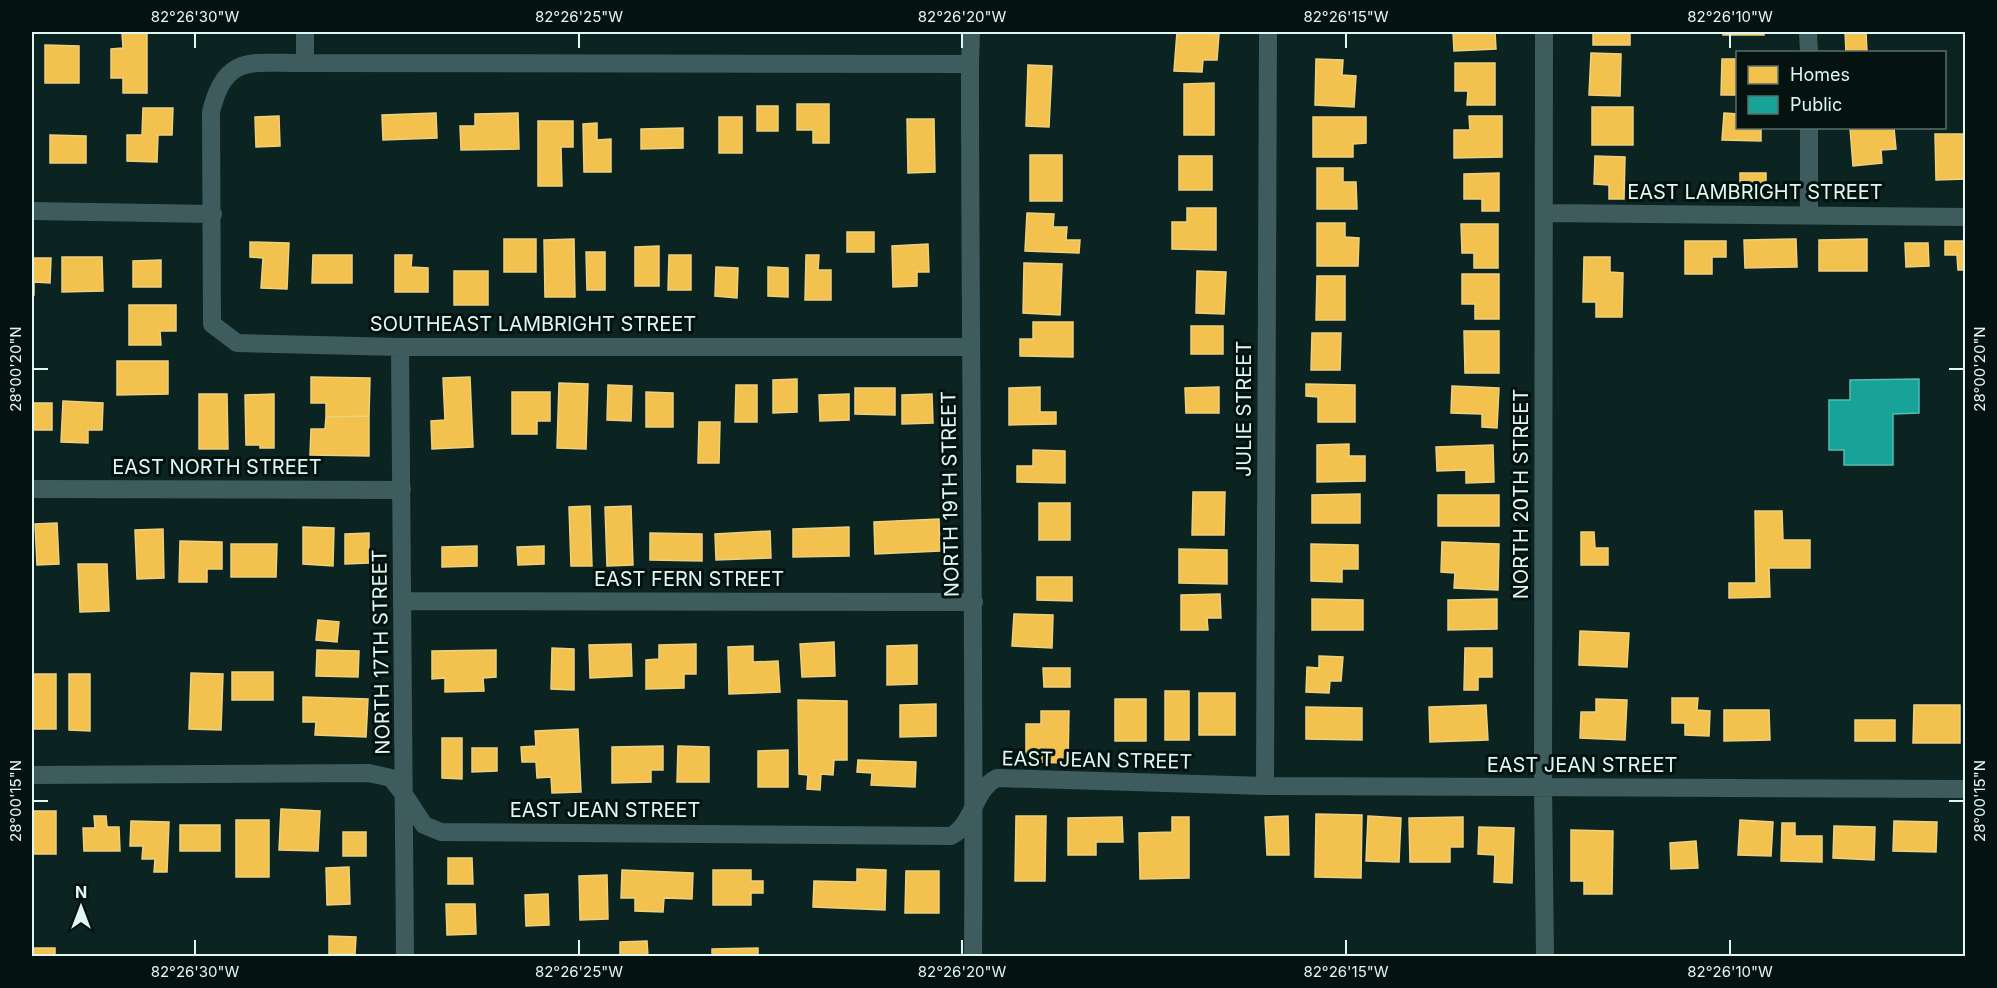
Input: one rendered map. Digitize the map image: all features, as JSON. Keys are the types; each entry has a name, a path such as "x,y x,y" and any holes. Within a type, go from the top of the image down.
{"street":[{"path":"304,32 304,63"},
{"name":"NORTH 19TH STREET","path":"971,32 973,957"},
{"name":"JULIE STREET","path":"1266,786 1268,32"},
{"name":"NORTH 20TH STREET","path":"1544,32 1543,787 1545,957"},
{"path":"1809,32 1809,51"},
{"path":"32,210 213,214 212,112 216,94 227,74 242,64 970,64"},
{"path":"1809,129 1809,214"},
{"name":"EAST LAMBRIGHT STREET","path":"1544,213 1965,217"},
{"name":"SOUTHEAST LAMBRIGHT STREET","path":"213,214 212,324 237,343 400,347 970,347"},
{"name":"NORTH 17TH STREET","path":"400,347 404,602 405,957"},
{"name":"EAST NORTH STREET","path":"32,489 402,490"},
{"name":"EAST FERN STREET","path":"404,602 974,602"},
{"name":"EAST JEAN STREET","path":"32,775 369,773 391,778 424,825 441,832 951,836 961,831 987,783 997,778 1266,786 1965,789"}],"building: Homes":[{"path":"1177,32 1219,34 1217,60 1203,60 1202,72 1174,71"},
{"path":"1453,32 1495,32 1496,49 1454,51"},
{"path":"1593,32 1630,32 1630,45 1593,45"},
{"path":"1723,32 1764,32 1764,35 1723,35"},
{"path":"1845,32 1866,32 1867,51 1846,51"},
{"path":"122,33 147,33 147,93 123,93 123,78 111,78 111,49 123,48"},
{"path":"45,45 79,46 79,83 45,83"},
{"path":"1591,53 1621,54 1620,96 1589,95"},
{"path":"1316,59 1343,60 1342,75 1356,76 1354,107 1315,105"},
{"path":"1722,59 1736,59 1736,95 1721,95"},
{"path":"1455,63 1495,63 1495,105 1467,105 1468,91 1455,91"},
{"path":"1028,65 1052,66 1049,127 1026,126"},
{"path":"1214,83 1214,135 1184,135 1184,84"},
{"path":"797,104 829,104 829,143 813,143 813,130 797,130"},
{"path":"757,106 778,106 778,131 757,131"},
{"path":"1592,107 1633,107 1633,145 1592,145"},
{"path":"143,108 173,108 172,135 158,135 157,162 127,161 127,135 142,135"},
{"path":"436,113 437,138 383,140 382,115"},
{"path":"518,113 519,149 461,150 460,126 475,126 475,114"},
{"path":"1724,113 1736,114 1736,129 1761,129 1761,141 1722,140"},
{"path":"279,116 280,146 256,147 255,117"},
{"path":"1469,116 1502,116 1502,157 1454,158 1454,130 1470,130"},
{"path":"719,117 742,117 742,153 719,153"},
{"path":"1313,117 1366,117 1366,143 1353,144 1353,157 1313,157"},
{"path":"907,119 934,119 935,172 908,173"},
{"path":"538,121 573,121 573,147 561,147 562,186 538,186"},
{"path":"597,123 597,140 611,139 611,172 584,172 583,124"},
{"path":"683,128 683,148 641,149 641,129"},
{"path":"1850,129 1894,129 1896,149 1881,150 1882,163 1853,166"},
{"path":"1935,134 1966,134 1966,179 1936,180"},
{"path":"50,135 86,136 86,163 50,163"},
{"path":"1030,155 1062,155 1062,201 1030,201"},
{"path":"1179,156 1212,156 1212,190 1179,190"},
{"path":"1595,156 1625,157 1624,199 1609,199 1609,185 1594,184"},
{"path":"1317,168 1343,168 1343,182 1356,182 1357,209 1317,209"},
{"path":"1499,173 1499,211 1482,211 1482,199 1464,199 1464,174"},
{"path":"1740,173 1766,173 1766,198 1726,198 1726,185 1740,185"},
{"path":"1187,208 1216,208 1216,250 1172,249 1172,222 1187,222"},
{"path":"1027,213 1054,214 1053,227 1067,227 1066,240 1080,240 1079,253 1025,251"},
{"path":"1317,223 1345,223 1345,237 1359,238 1358,266 1317,266"},
{"path":"1461,224 1498,224 1498,268 1474,268 1474,253 1462,253"},
{"path":"847,232 874,232 874,252 847,252"},
{"path":"504,239 536,239 536,272 504,272"},
{"path":"574,239 575,297 545,297 544,240"},
{"path":"1796,239 1797,267 1745,268 1744,240"},
{"path":"1867,239 1867,271 1819,271 1819,240"},
{"path":"1685,241 1726,241 1726,257 1712,257 1712,274 1685,274"},
{"path":"1945,241 1966,241 1966,270 1958,270 1957,255 1945,255"},
{"path":"250,242 289,243 287,289 261,288 263,258 250,257"},
{"path":"1905,243 1928,243 1929,266 1906,267"},
{"path":"928,244 929,272 917,272 917,286 893,287 892,246"},
{"path":"659,246 659,286 635,286 635,247"},
{"path":"586,252 605,252 605,290 587,290"},
{"path":"313,255 352,255 352,283 312,283"},
{"path":"395,255 412,255 411,267 428,268 428,292 395,292"},
{"path":"669,255 691,255 691,290 668,290"},
{"path":"806,255 819,255 818,270 831,270 831,300 805,300"},
{"path":"62,257 102,257 103,291 62,292"},
{"path":"1584,257 1610,257 1610,272 1623,273 1622,317 1596,317 1596,302 1583,302"},
{"path":"32,258 51,258 50,283 34,282 34,295 32,295"},
{"path":"161,260 161,287 133,287 133,261"},
{"path":"1024,263 1062,264 1060,315 1023,313"},
{"path":"716,267 738,268 737,298 715,296"},
{"path":"768,267 788,268 788,297 768,296"},
{"path":"454,271 488,271 488,305 454,305"},
{"path":"1197,271 1226,272 1224,314 1196,313"},
{"path":"1462,274 1499,274 1499,319 1475,319 1475,304 1462,304"},
{"path":"1317,276 1345,276 1345,320 1316,320"},
{"path":"129,305 176,305 176,331 160,331 161,345 129,345"},
{"path":"1033,322 1073,322 1073,357 1020,356 1020,339 1033,339"},
{"path":"1191,326 1223,326 1223,354 1191,354"},
{"path":"1464,331 1499,331 1499,373 1465,373"},
{"path":"1312,333 1341,333 1340,370 1311,370"},
{"path":"117,361 168,361 168,394 117,395"},
{"path":"311,377 370,378 369,416 326,417 326,403 311,403"},
{"path":"470,377 473,447 432,449 431,421 445,420 443,378"},
{"path":"797,379 797,412 773,413 773,380"},
{"path":"559,383 588,384 586,449 557,448"},
{"path":"1306,384 1355,385 1355,422 1318,422 1318,397 1306,396"},
{"path":"608,385 632,386 631,421 607,420"},
{"path":"736,385 757,385 757,422 735,422"},
{"path":"1452,386 1499,388 1497,428 1482,427 1482,414 1451,413"},
{"path":"1040,387 1040,412 1056,412 1056,424 1009,425 1009,388"},
{"path":"1219,387 1219,413 1186,413 1185,388"},
{"path":"855,388 895,388 895,415 855,414"},
{"path":"512,392 550,392 550,421 537,421 537,434 512,434"},
{"path":"646,392 673,393 673,427 646,427"},
{"path":"199,394 227,394 228,449 199,449"},
{"path":"274,394 274,448 246,445 245,395"},
{"path":"849,394 849,420 820,421 819,395"},
{"path":"932,394 933,423 902,424 902,395"},
{"path":"63,401 103,403 102,430 88,430 88,443 61,442"},
{"path":"32,403 52,403 52,430 32,430"},
{"path":"369,416 369,456 310,455 311,429 325,429 326,417"},
{"path":"699,422 720,422 719,463 698,463"},
{"path":"1349,444 1349,456 1365,456 1365,481 1317,482 1317,445"},
{"path":"1493,445 1494,482 1466,483 1466,470 1437,471 1436,447"},
{"path":"1033,450 1065,451 1065,483 1017,482 1017,466 1033,466"},
{"path":"1193,492 1225,492 1224,535 1192,535"},
{"path":"1360,494 1360,523 1312,523 1312,495"},
{"path":"1438,495 1499,495 1499,526 1438,526"},
{"path":"1039,503 1070,503 1070,540 1039,540"},
{"path":"590,506 592,566 571,566 569,507"},
{"path":"631,506 633,565 607,566 605,507"},
{"path":"1755,511 1782,511 1783,540 1810,540 1810,568 1769,568 1770,597 1729,598 1729,583 1756,583"},
{"path":"939,519 940,551 875,554 874,522"},
{"path":"57,523 59,564 37,565 35,524"},
{"path":"303,527 334,528 333,566 303,564"},
{"path":"849,527 849,556 793,557 793,529"},
{"path":"163,529 164,578 137,579 135,530"},
{"path":"770,531 771,558 716,560 715,534"},
{"path":"1581,532 1594,532 1595,548 1608,548 1608,565 1581,565"},
{"path":"369,533 369,563 345,564 345,534"},
{"path":"650,533 702,534 702,561 650,560"},
{"path":"180,541 222,542 222,569 207,569 207,582 179,582"},
{"path":"1442,542 1499,544 1498,590 1454,588 1455,573 1441,572"},
{"path":"231,544 277,544 276,577 231,577"},
{"path":"1311,544 1358,545 1358,569 1342,569 1342,582 1311,581"},
{"path":"477,546 477,566 442,567 442,547"},
{"path":"544,546 544,564 518,565 517,547"},
{"path":"1179,549 1227,550 1227,584 1179,583"},
{"path":"78,564 107,564 109,611 80,612"},
{"path":"1037,577 1072,577 1072,601 1037,600"},
{"path":"1220,594 1221,618 1207,618 1208,630 1181,630 1181,595"},
{"path":"1312,599 1363,600 1363,630 1312,630"},
{"path":"1497,599 1497,629 1448,630 1448,600"},
{"path":"1014,614 1053,615 1052,648 1012,646"},
{"path":"318,620 339,622 337,642 316,640"},
{"path":"1580,631 1629,633 1627,667 1579,665"},
{"path":"834,642 835,676 802,677 800,644"},
{"path":"631,644 632,676 590,678 589,645"},
{"path":"696,644 696,674 684,674 684,688 646,689 646,660 659,659 659,645"},
{"path":"917,645 917,684 887,685 887,646"},
{"path":"753,646 753,662 778,661 780,692 729,694 728,647"},
{"path":"552,648 574,649 574,690 551,689"},
{"path":"1465,648 1492,648 1492,677 1478,677 1478,690 1464,690"},
{"path":"317,650 359,651 358,677 316,676"},
{"path":"496,650 496,677 483,678 484,691 445,692 445,678 432,679 432,651"},
{"path":"1319,656 1343,657 1341,681 1330,681 1329,693 1306,692 1307,667 1319,668"},
{"path":"1043,668 1070,668 1070,687 1044,687"},
{"path":"232,672 273,672 273,700 232,700"},
{"path":"191,673 223,674 221,730 189,729"},
{"path":"32,674 56,674 56,729 32,729"},
{"path":"69,674 90,674 90,731 69,730"},
{"path":"1165,691 1189,691 1189,740 1165,740"},
{"path":"1199,693 1235,693 1235,735 1199,735"},
{"path":"303,697 368,699 366,737 315,735 316,722 303,722"},
{"path":"1672,698 1698,698 1697,710 1710,711 1709,736 1685,735 1685,723 1672,723"},
{"path":"1115,699 1146,699 1146,741 1115,741"},
{"path":"1596,699 1627,700 1625,740 1580,738 1581,712 1596,712"},
{"path":"798,700 847,701 847,760 834,760 833,775 821,774 820,790 807,789 808,775 799,774"},
{"path":"936,704 936,736 900,737 900,705"},
{"path":"1486,705 1488,740 1430,742 1429,707"},
{"path":"1914,705 1960,705 1960,743 1913,743"},
{"path":"1306,707 1362,708 1362,740 1306,739"},
{"path":"1724,710 1769,710 1770,740 1724,741"},
{"path":"1041,711 1069,711 1068,763 1026,762 1026,724 1041,724"},
{"path":"1855,720 1895,720 1895,741 1855,741"},
{"path":"578,729 581,792 552,793 551,777 537,778 536,762 522,762 521,747 536,746 535,731"},
{"path":"442,738 462,738 462,779 442,778"},
{"path":"663,746 663,770 651,770 651,782 612,783 612,747"},
{"path":"678,746 709,747 709,782 677,782"},
{"path":"472,748 497,748 497,771 472,772"},
{"path":"788,750 788,787 758,787 758,751"},
{"path":"858,760 916,762 915,787 871,785 872,773 857,772"},
{"path":"281,809 320,811 318,851 279,850"},
{"path":"32,811 56,811 56,854 32,854"},
{"path":"1316,814 1362,815 1361,878 1315,877"},
{"path":"94,816 106,816 107,827 119,827 120,851 84,851 83,828 95,828"},
{"path":"1016,816 1046,816 1045,881 1015,881"},
{"path":"1288,816 1289,855 1267,855 1265,817"},
{"path":"1368,816 1401,818 1399,862 1366,861"},
{"path":"1122,817 1123,842 1096,842 1096,855 1068,855 1068,818"},
{"path":"1172,817 1189,817 1189,878 1140,879 1139,833 1172,832"},
{"path":"1463,817 1463,847 1450,847 1450,862 1410,862 1409,818"},
{"path":"236,820 269,820 269,877 236,877"},
{"path":"1740,820 1773,822 1771,856 1738,855"},
{"path":"131,821 169,822 167,872 154,872 155,859 142,859 143,846 130,846"},
{"path":"1894,821 1937,822 1936,852 1893,851"},
{"path":"1782,823 1795,823 1795,836 1822,836 1822,862 1781,861"},
{"path":"180,825 220,825 220,851 180,851"},
{"path":"1834,826 1875,827 1874,860 1833,858"},
{"path":"1479,827 1514,828 1512,883 1494,882 1495,855 1478,854"},
{"path":"1571,830 1613,831 1612,894 1584,894 1584,881 1571,881"},
{"path":"343,832 366,832 366,856 343,856"},
{"path":"1696,841 1698,868 1671,869 1670,843"},
{"path":"448,858 472,858 473,884 448,884"},
{"path":"349,867 350,904 327,905 326,868"},
{"path":"857,869 886,870 885,910 813,907 814,881 857,882"},
{"path":"622,870 693,873 692,899 664,898 663,912 635,911 635,898 621,898"},
{"path":"713,870 751,870 751,881 763,881 763,893 751,893 751,905 713,905"},
{"path":"906,871 939,871 939,913 905,913"},
{"path":"607,875 608,919 580,920 579,876"},
{"path":"548,894 549,925 526,926 525,895"},
{"path":"446,904 475,904 476,934 447,935"},
{"path":"329,936 356,937 355,954 329,954"},
{"path":"647,941 648,956 620,956 620,942"},
{"path":"32,948 55,948 55,956 32,956"},
{"path":"758,948 758,956 712,956 712,949"}],"building: Public":[{"path":"1919,379 1919,413 1893,414 1893,465 1844,465 1844,450 1829,450 1829,400 1850,400 1850,380"}]}
